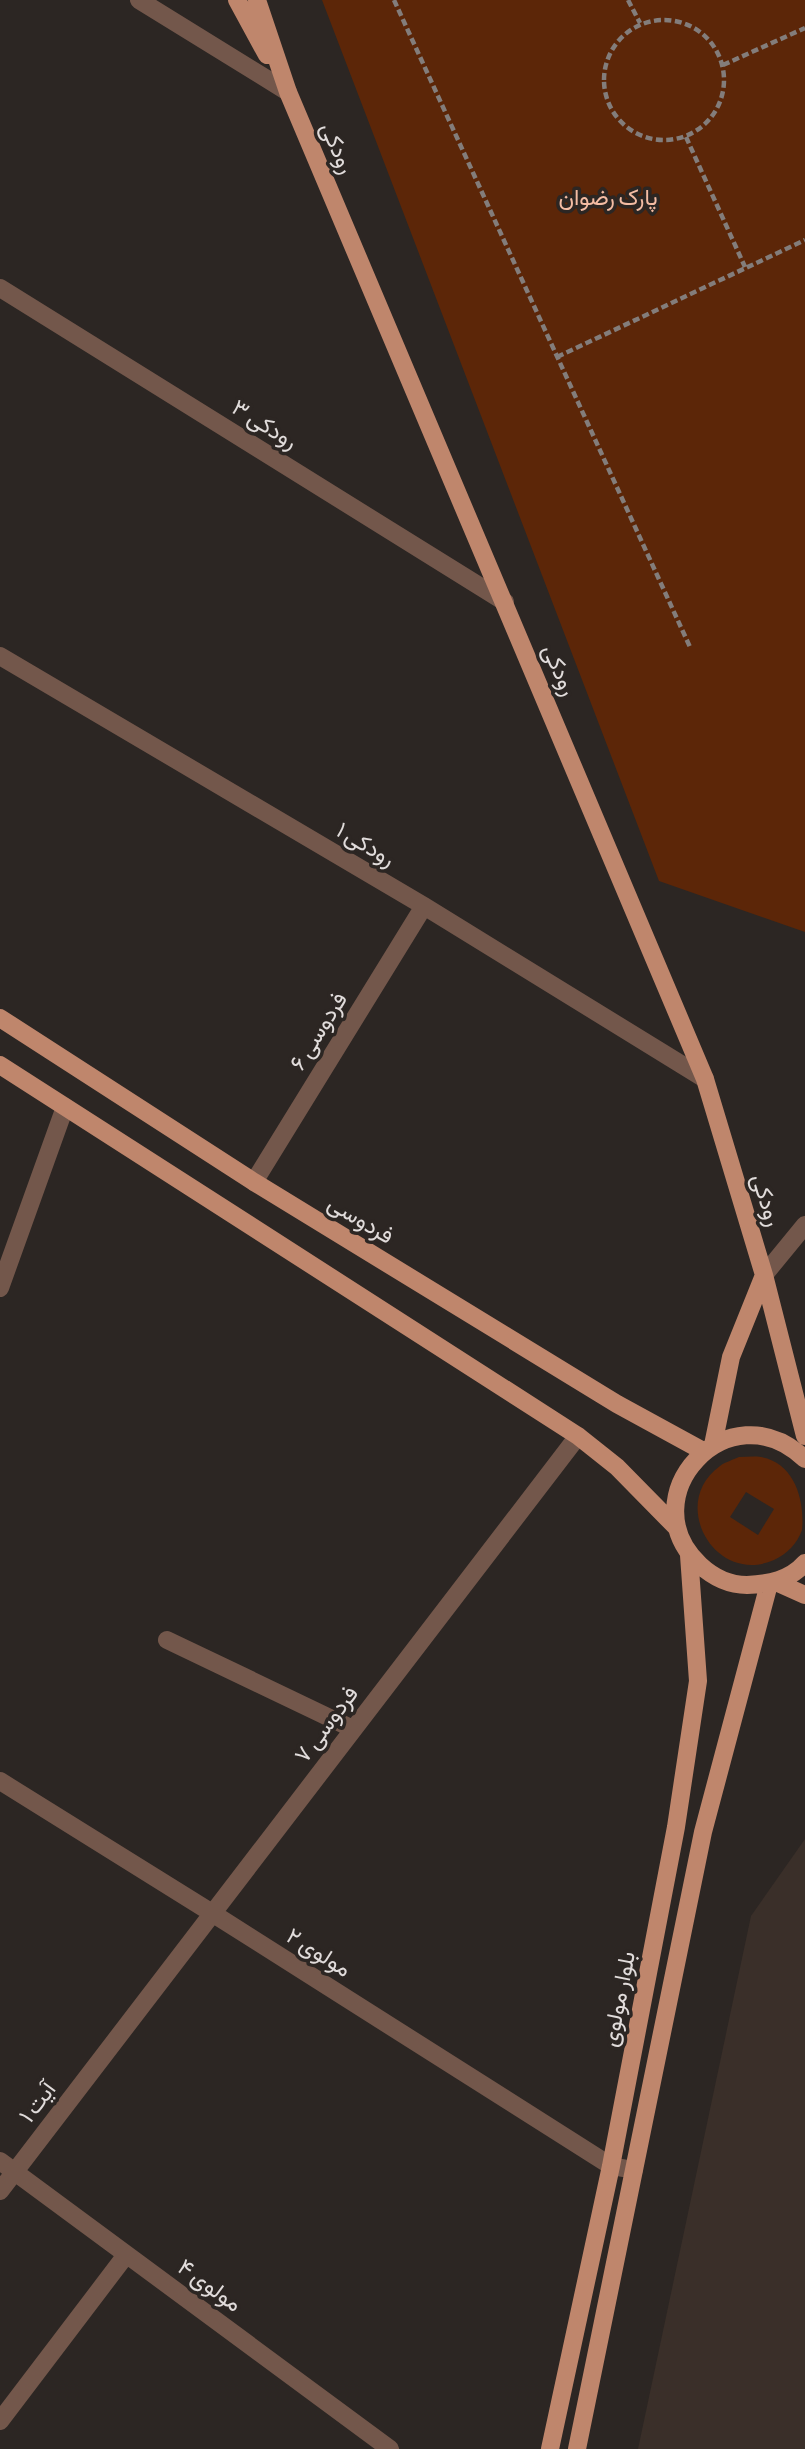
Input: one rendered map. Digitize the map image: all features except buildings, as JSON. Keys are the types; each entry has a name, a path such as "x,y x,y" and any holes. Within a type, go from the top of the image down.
{"main road":[{"name":"رودکی","path":"237,0 288,92"},
{"name":"رودکی","path":"257,0 288,92 705,1079 764,1275 805,1436"},
{"name":"فردوسی","path":"0,1018 254,1182 617,1404 708,1448"},
{"path":"0,1065 578,1436 617,1467 677,1528 689,1555 711,1576 739,1585 772,1583 800,1569 805,1563"},
{"path":"708,1448 731,1357 764,1275"},
{"path":"677,1528 676,1500 685,1473 708,1448 739,1436 767,1436 793,1447 805,1459"},
{"name":"بلوار مولوی","path":"550,2449 611,2166 676,1827 698,1681 689,1555"},
{"path":"772,1583 805,1595"},
{"path":"577,2449 703,1832 772,1583"}],"street":[{"path":"139,0 288,92"},
{"name":"رودکی ۳","path":"0,288 505,602"},
{"name":"رودکی ۱","path":"0,656 424,906 705,1079"},
{"name":"فردوسی ۶","path":"254,1182 424,906"},
{"path":"0,1288 65,1107"},
{"path":"764,1275 805,1225"},
{"name":"فردوسی ۷","path":"113,2042 578,1436"},
{"path":"167,1640 353,1729"},
{"name":"مولوی ۲","path":"0,1781 611,2166"},
{"name":"آیت ۱","path":"0,2191 7,2167 113,2042"},
{"path":"611,2166 634,2170"},
{"name":"مولوی ۴","path":"7,2167 390,2449"},
{"path":"0,2421 127,2255"}],"path":[{"path":"394,0 690,648"},
{"path":"628,0 640,23"},
{"path":"660,18 681,21 700,30 715,46 723,65 724,87 718,108 705,125 686,136 666,141 645,137 626,127 612,112 604,92 603,72 610,51 622,35 640,23 660,18"},
{"path":"723,65 805,28"},
{"path":"686,136 746,267"},
{"path":"557,357 805,240"}],"shaded area":[{"path":"805,1839 805,2449 638,2449 751,1916"}],"green space":[{"name":"پارک رضوان","path":"322,0 805,0 805,932 659,881"},
{"path":"739,1457 758,1457 782,1467 795,1484 802,1506 802,1530 791,1548 774,1560 753,1565 733,1561 717,1551 705,1537 699,1519 698,1500 705,1482 720,1466","holes":["746,1492 774,1509 758,1535 730,1517"]}]}
